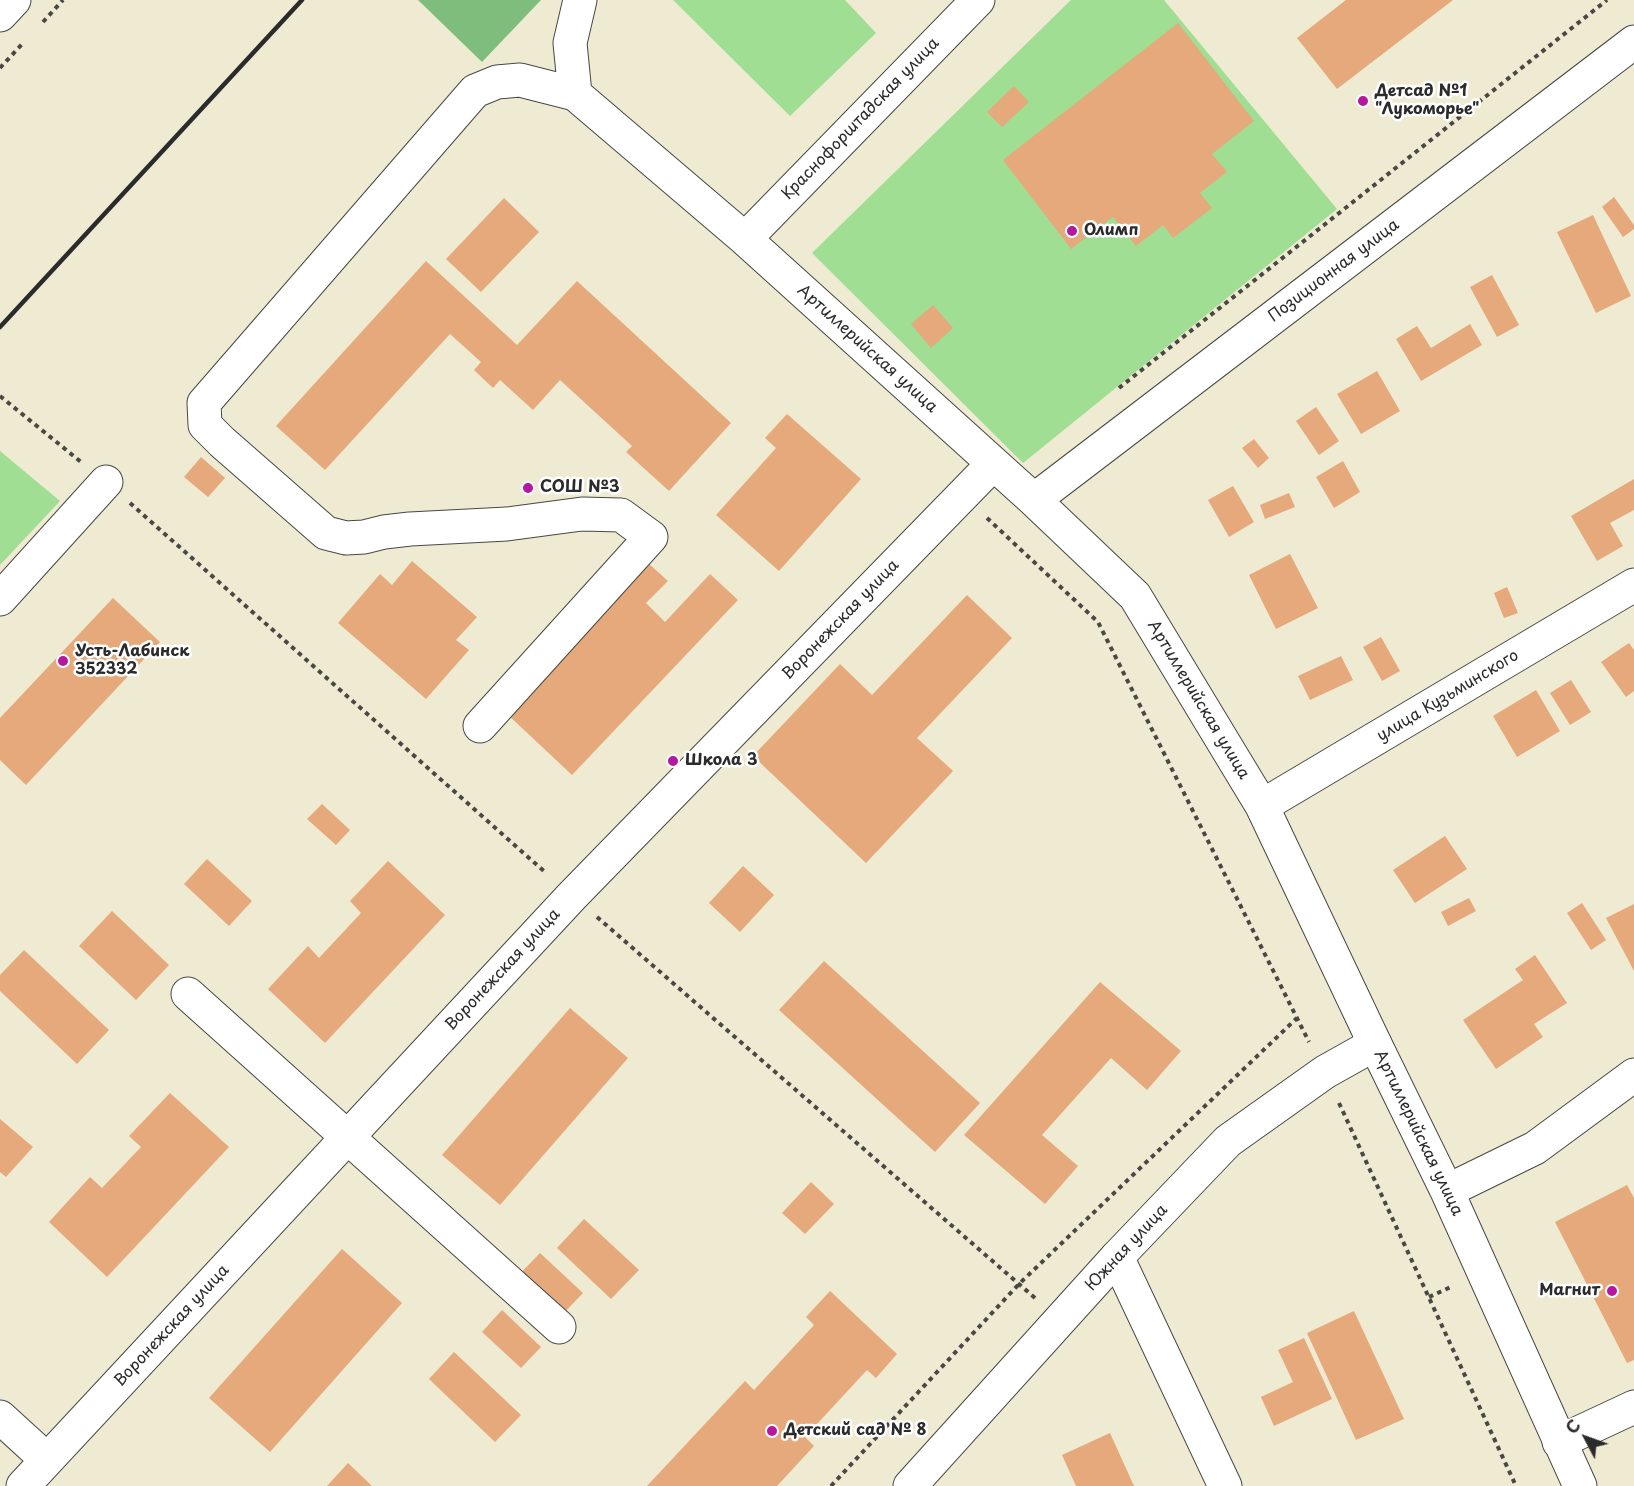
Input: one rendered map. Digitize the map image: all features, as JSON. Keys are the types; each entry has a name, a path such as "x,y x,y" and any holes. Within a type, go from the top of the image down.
{"street":[{"path":"0,15 14,0"},
{"path":"480,726 651,537 621,515 582,514 507,524 410,529 364,537 346,538 326,533 222,442 206,425 204,403 475,91 497,82 520,80 575,94 570,44 580,0"},
{"name":"Краснофорштадская улица","path":"745,239 978,0"},
{"name":"Позиционная улица","path":"1034,500 1634,42"},
{"name":"Артиллерийская улица","path":"575,94 745,239 1034,500 1135,596 1262,806 1447,1191 1580,1486"},
{"name":"Воронежская улица","path":"23,1486 572,896 993,464"},
{"path":"0,599 106,482"},
{"name":"улица Кузьминского","path":"1262,806 1634,585"},
{"path":"188,994 559,1327"},
{"name":"Южная улица","path":"910,1486 1117,1257 1228,1142 1325,1072 1375,1044"},
{"path":"1447,1191 1535,1148 1634,1075"},
{"path":"1117,1257 1225,1486"},
{"path":"1559,1442 1634,1407"},
{"path":"0,1417 47,1460"}],"path":[{"path":"1111,395 1607,0"},
{"path":"0,396 106,482 572,896 1060,1320"},
{"path":"963,495 1098,622 1325,1072 1516,1486"},
{"path":"831,1486 1019,1284 1297,1018"}],"green space":[{"path":"418,0 541,0 482,62"},
{"path":"673,0 845,0 876,33 790,116"},
{"name":"Олимп","path":"1071,0 1164,0 1337,209 1023,463 812,253"},
{"path":"0,451 60,501 0,565"}],"building":[{"path":"1346,0 1453,0 1337,89 1297,38"},
{"path":"1178,23 1254,121 1212,154 1227,172 1200,193 1212,208 1173,238 1163,225 1136,246 1113,217 1071,249 1003,160"},
{"path":"1014,86 1029,102 1002,127 987,112"},
{"path":"1614,197 1634,225 1634,229 1623,237 1602,207"},
{"path":"504,198 539,232 481,292 446,259"},
{"path":"1593,215 1631,296 1596,313 1557,232"},
{"path":"426,261 517,345 577,281 731,423 669,491 626,452 632,446 560,380 533,410 500,380 493,388 474,370 481,362 450,334 325,470 276,426"},
{"path":"1492,275 1519,325 1497,337 1470,287"},
{"path":"933,305 953,328 931,348 911,324"},
{"path":"1470,324 1482,345 1421,381 1396,339 1417,326 1431,348"},
{"path":"1377,371 1400,411 1361,434 1337,394"},
{"path":"1316,407 1339,441 1319,455 1296,421"},
{"path":"787,414 861,479 779,571 716,515 776,448 765,438"},
{"path":"1254,439 1269,458 1258,468 1242,448"},
{"path":"201,457 225,478 208,497 184,477"},
{"path":"1343,461 1360,492 1334,508 1316,477"},
{"path":"1634,479 1634,510 1610,523 1623,546 1597,561 1571,516"},
{"path":"1233,486 1254,522 1229,537 1208,500"},
{"path":"1289,493 1295,507 1265,519 1260,505"},
{"path":"1290,554 1318,608 1276,629 1249,575"},
{"path":"412,561 477,617 456,640 469,650 426,699 338,623 380,574 392,585"},
{"path":"648,563 668,581 646,603 665,622 710,574 738,600 572,775 506,713"},
{"path":"1507,587 1518,613 1504,618 1494,593"},
{"path":"967,595 1012,638 917,738 953,771 866,863 753,756 840,664 872,695"},
{"path":"113,598 160,642 26,785 0,760 0,718"},
{"path":"1381,637 1400,671 1382,681 1363,647"},
{"path":"1629,643 1634,650 1634,691 1626,697 1601,662"},
{"path":"1341,656 1353,680 1310,700 1298,676"},
{"path":"1571,680 1591,712 1570,725 1550,693"},
{"path":"1536,690 1560,731 1517,757 1493,716"},
{"path":"322,804 350,830 336,845 307,819"},
{"path":"1445,836 1467,869 1415,903 1393,870"},
{"path":"207,859 252,901 229,926 184,884"},
{"path":"388,861 445,915 325,1043 268,989 308,946 319,958 361,913 350,901"},
{"path":"743,866 774,895 740,932 709,903"},
{"path":"1469,898 1476,911 1448,926 1441,912"},
{"path":"1582,903 1606,940 1591,950 1567,913"},
{"path":"1634,904 1634,971 1606,918"},
{"path":"112,911 169,965 136,1000 79,946"},
{"path":"24,950 109,1030 77,1064 0,991 0,975"},
{"path":"1535,955 1567,1003 1534,1024 1543,1037 1496,1069 1463,1020 1523,980 1515,969"},
{"path":"824,961 980,1103 935,1152 779,1010"},
{"path":"1100,982 1181,1051 1147,1090 1111,1058 1042,1135 1078,1166 1045,1204 964,1135"},
{"path":"570,1008 628,1058 500,1205 442,1155"},
{"path":"170,1093 229,1147 107,1277 49,1222 90,1177 102,1188 141,1147 129,1136"},
{"path":"0,1119 33,1147 6,1177 0,1172"},
{"path":"811,1182 834,1204 805,1234 782,1213"},
{"name":"Магнит","path":"1627,1185 1634,1198 1634,1360 1627,1363 1555,1222"},
{"path":"584,1219 639,1270 611,1299 557,1248"},
{"path":"342,1249 402,1303 270,1452 209,1398"},
{"path":"540,1253 583,1293 560,1317 517,1277"},
{"path":"830,1291 897,1354 876,1378 867,1370 805,1437 814,1446 777,1486 647,1486 745,1381 754,1390 814,1325 806,1317"},
{"path":"502,1310 541,1347 521,1368 482,1332"},
{"path":"1354,1311 1404,1419 1356,1440 1307,1333"},
{"path":"1304,1338 1332,1399 1274,1426 1261,1397 1293,1382 1278,1350"},
{"path":"454,1352 521,1415 495,1442 429,1379"},
{"path":"1110,1433 1134,1486 1076,1486 1062,1455"},
{"path":"348,1463 372,1486 327,1486"}],"railway":[{"path":"0,327 302,0"}],"place":[{"name":"Детсад №1 \"Лукоморье\"","path":"1363,101"},
{"name":"Олимп","path":"1072,231"},
{"name":"СОШ №3","path":"528,488"},
{"name":"Усть-Лабинск 352332","path":"63,661"},
{"name":"Школа 3","path":"673,761"},
{"name":"Магнит","path":"1612,1291"},
{"name":"Детский сад № 8","path":"772,1431"}]}
